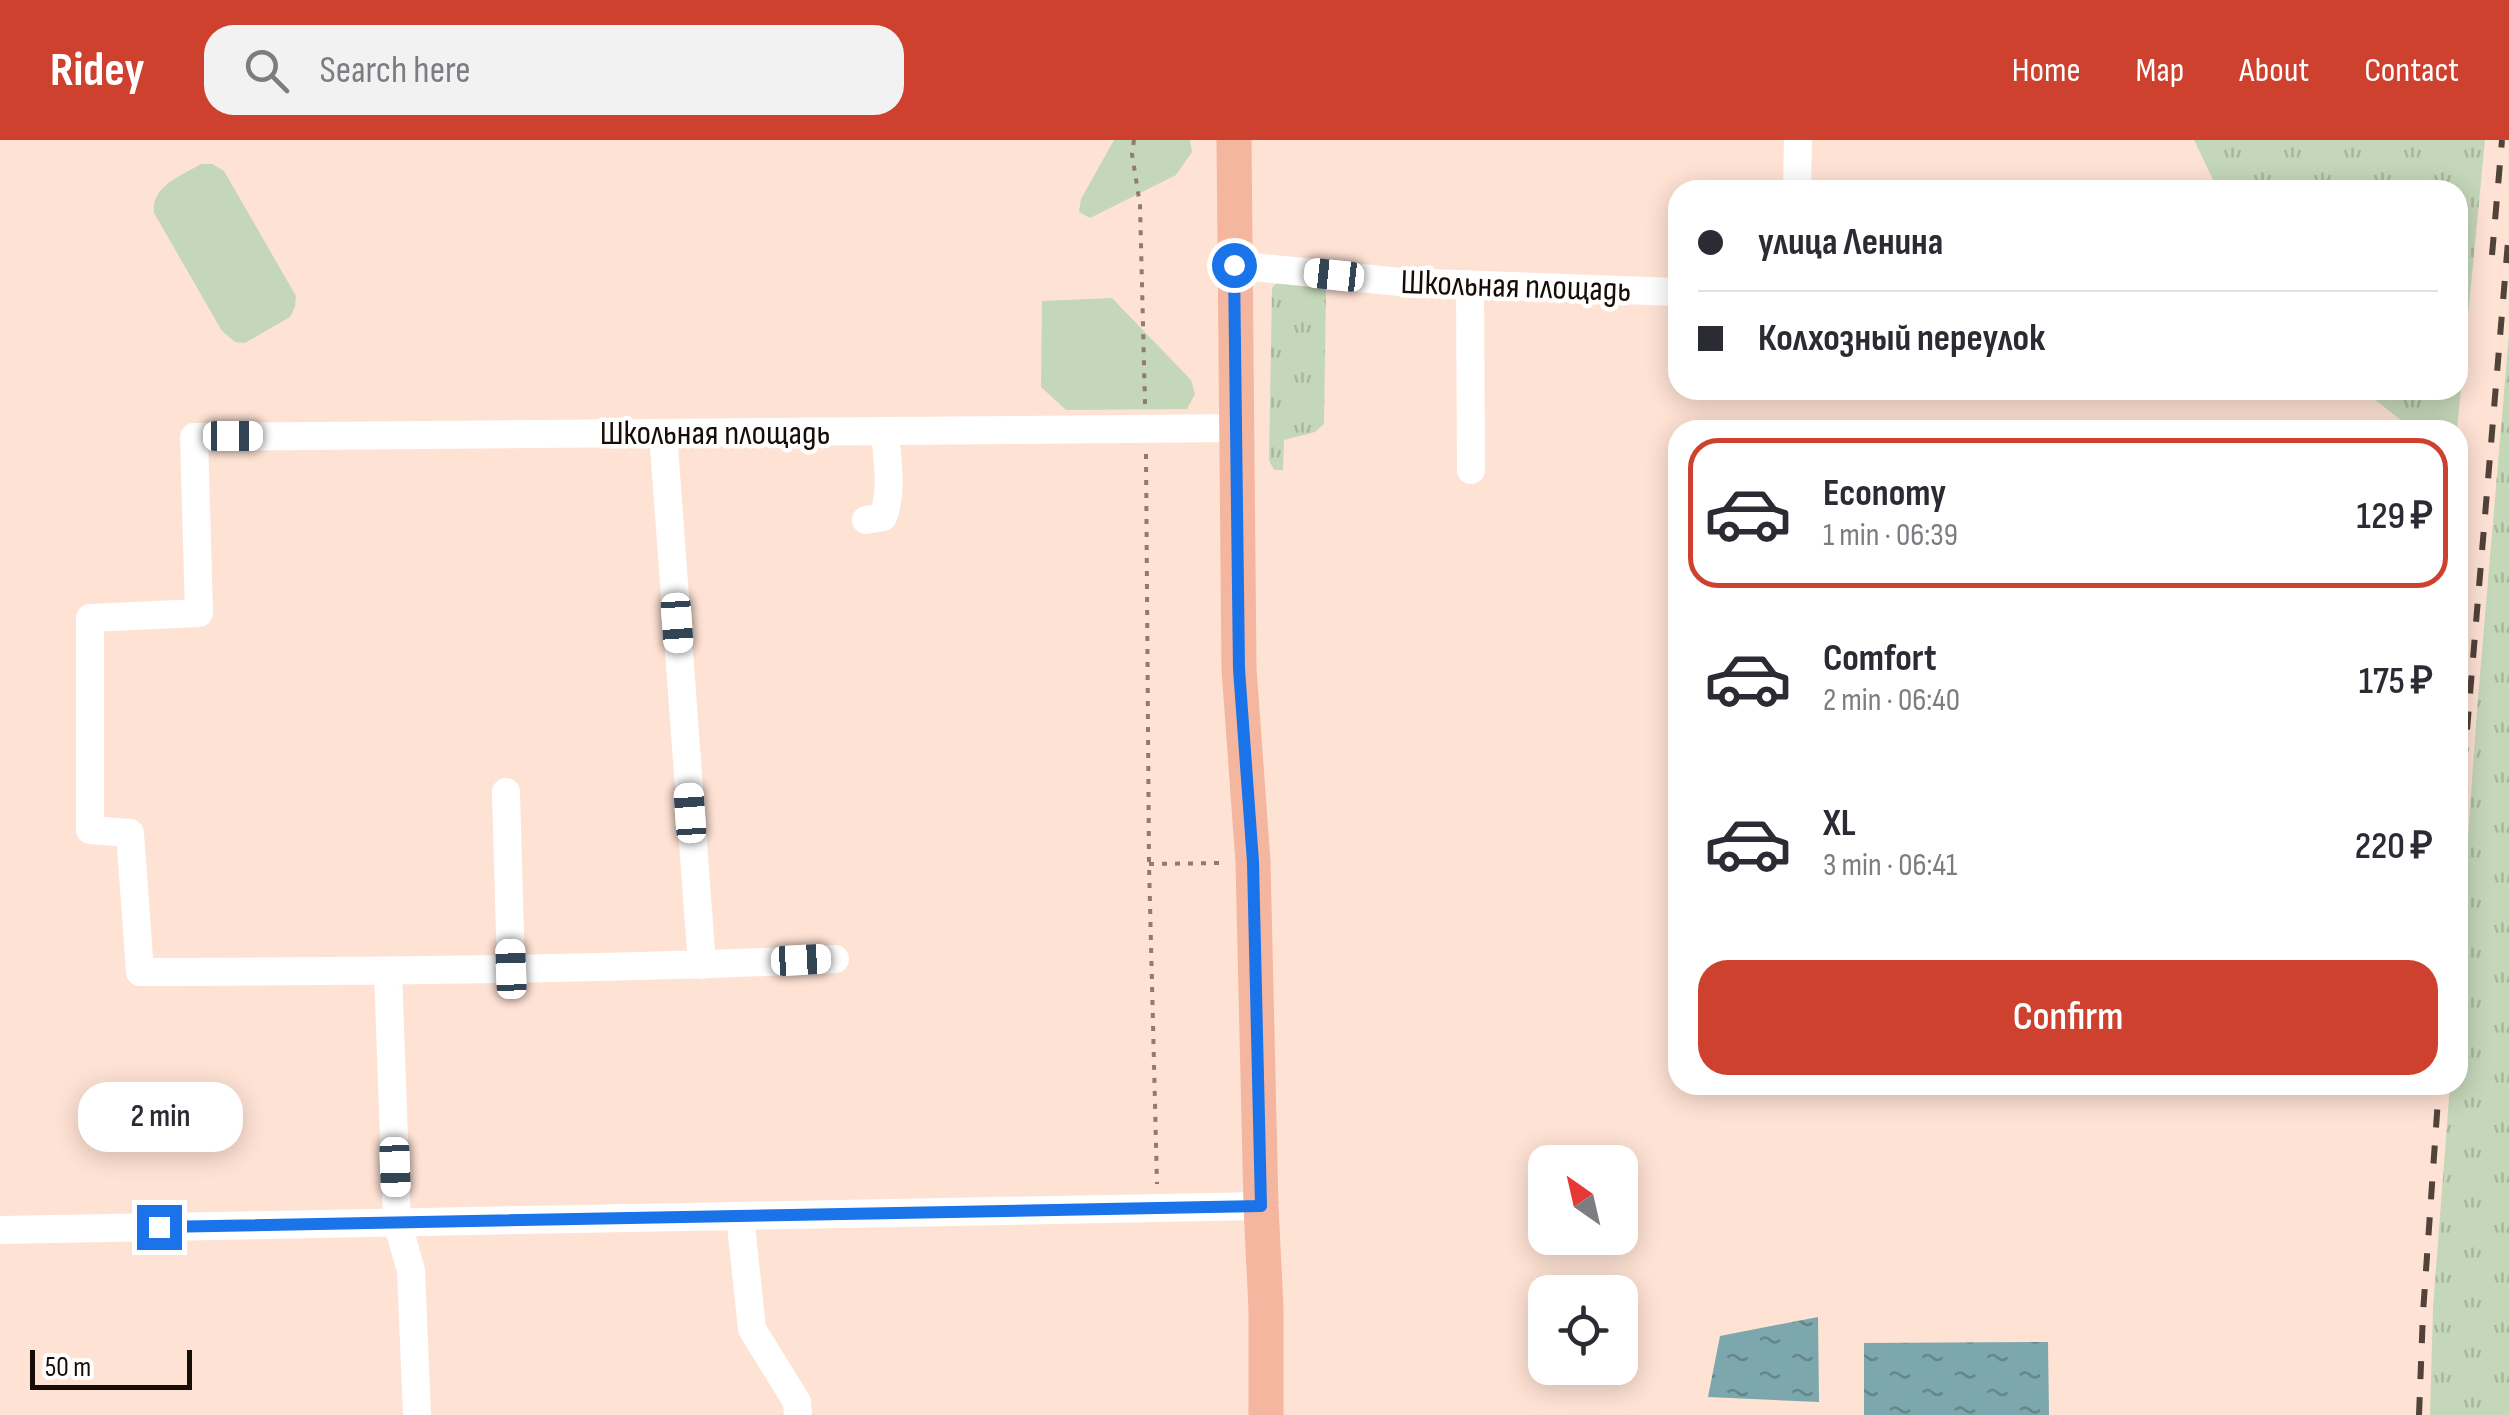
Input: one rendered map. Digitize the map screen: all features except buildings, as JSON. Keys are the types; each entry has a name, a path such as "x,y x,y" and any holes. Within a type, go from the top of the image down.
{"main road":[{"path":"1234,140 1239,669 1253,862 1266,1415"}],"street":[{"path":"1796,180 1798,140"},
{"name":"Школьная площадь","path":"1234,265 1400,282 1668,292"},
{"path":"1470,284 1471,470"},
{"name":"Школьная площадь","path":"388,971 140,972 130,833 90,830 90,618 199,613 194,437 1236,428"},
{"path":"866,520 883,517 887,508 885,431"},
{"path":"663,433 702,966"},
{"path":"506,792 511,969"},
{"path":"417,1415 411,1270 397,1222 388,971 702,966 834,959"},
{"path":"0,1230 1261,1206"},
{"path":"740,1216 752,1329 797,1402 798,1415"}],"path":[{"path":"1134,140 1132,154 1140,205 1146,429 1149,864 1158,1208"},
{"path":"1149,864 1253,862"}],"green space":[{"path":"1114,140 1190,140 1192,152 1176,175 1090,218 1079,212 1081,199"},
{"path":"2194,140 2485,140 2468,316 2468,180 2213,180"},
{"path":"201,164 212,164 224,171 296,296 290,317 245,343 235,342 222,331 154,213 162,189"},
{"path":"1281,278 1318,280 1326,291 1324,424 1315,432 1284,440 1283,470 1274,470 1269,460 1272,288"},
{"path":"1112,298 1191,380 1195,394 1187,409 1066,410 1041,387 1042,301"},
{"path":"2509,334 2509,1415 2430,1415 2433,1308 2449,1095 2468,1095 2468,837"},
{"path":"2376,400 2460,400 2458,420 2400,420"}],"water":[{"path":"1818,1317 1819,1402 1708,1397 1720,1336"},
{"path":"2048,1342 2049,1415 1864,1415 1864,1343"}],"railway":[{"path":"2492,255 2502,140"},
{"path":"2468,718 2509,230"},
{"path":"2419,1415 2438,1095"}],"route":[{"path":"159,1227 1261,1206 1253,862 1239,669 1234,265"}]}
